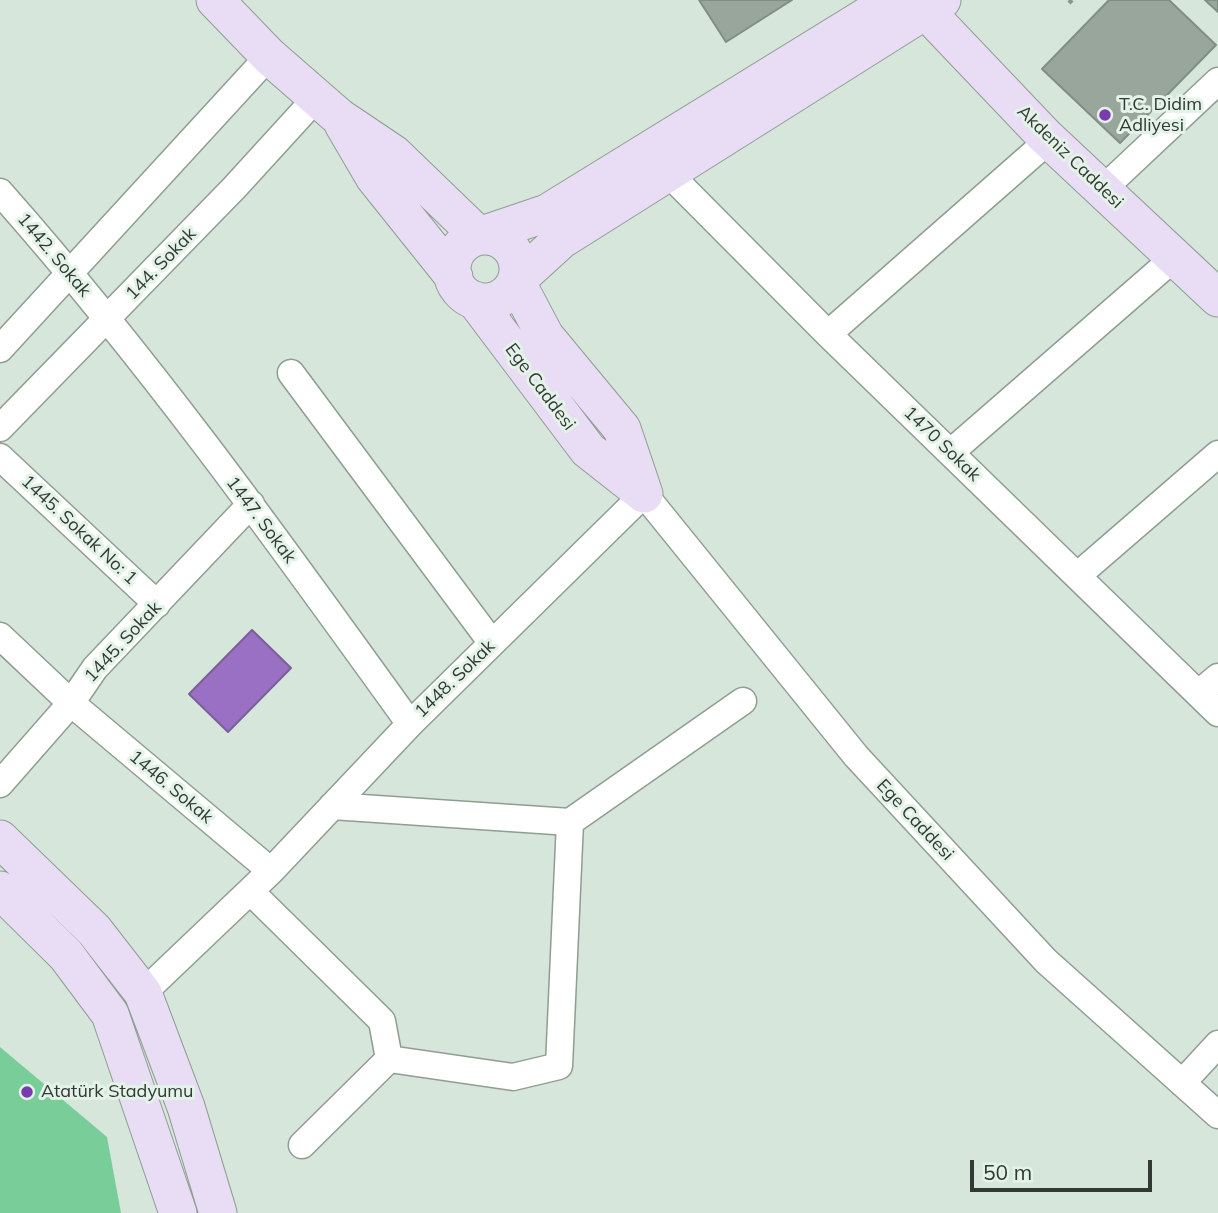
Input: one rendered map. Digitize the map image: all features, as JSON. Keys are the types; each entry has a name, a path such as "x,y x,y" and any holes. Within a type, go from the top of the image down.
{"main road":[{"name":"Ege Caddesi","path":"215,0 269,56 328,106 394,154 480,236"},
{"name":"Akdeniz Caddesi","path":"919,3 1049,140 1218,298"},
{"path":"919,3 668,173 561,240 516,281 511,289 495,300 464,288 454,259 458,251 471,239 547,213 919,3"},
{"name":"Ege Caddesi","path":"328,106 373,177 464,288 588,450 644,494"},
{"path":"480,236 499,239 514,252 518,271 516,281"},
{"name":"Ege Caddesi","path":"516,281 545,335 622,429 644,494"},
{"path":"0,839 94,930 143,993 186,1107 218,1213"},
{"path":"0,890 66,956 110,1014 178,1213"}],"street":[{"path":"0,349 269,56"},
{"path":"1102,190 1218,81"},
{"name":"144. Sokak","path":"0,428 107,320 328,106"},
{"path":"828,334 1049,140"},
{"name":"1470 Sokak","path":"668,173 828,334 1077,576 1208,685 1218,713"},
{"name":"1442. Sokak","path":"0,192 72,273 107,320"},
{"path":"951,452 1174,258"},
{"name":"1447. Sokak","path":"107,320 251,504 410,723"},
{"path":"291,373 492,643"},
{"path":"1077,576 1218,454"},
{"name":"1445. Sokak No: 1","path":"0,457 158,604"},
{"name":"1448. Sokak","path":"143,993 271,872 410,723 644,494"},
{"name":"Ege Caddesi","path":"644,494 856,756 1046,961 1218,1115"},
{"name":"1445. Sokak","path":"0,784 71,703 94,668 251,504"},
{"path":"0,636 71,703"},
{"path":"332,806 570,822 743,701"},
{"name":"1446. Sokak","path":"71,703 271,872"},
{"path":"389,1059 513,1077 559,1066 570,822"},
{"path":"250,891 382,1021 389,1059"},
{"path":"1182,1083 1218,1044"},
{"path":"302,1145 389,1059"}],"green space":[{"name":"Atatürk Stadyumu","path":"0,1047 107,1137 121,1213 0,1213"}],"shaded area":[{"path":"252,630 291,668 228,732 189,694"}],"building":[{"path":"699,0 792,0 726,42"},
{"name":"T.C. Didim Adliyesi","path":"1109,0 1169,0 1216,45 1120,143 1042,69"},
{"path":"1205,0 1218,0 1218,12"}],"place":[{"name":"T.C. Didim Adliyesi","path":"1105,115"},
{"name":"Atatürk Stadyumu","path":"27,1092"}]}
